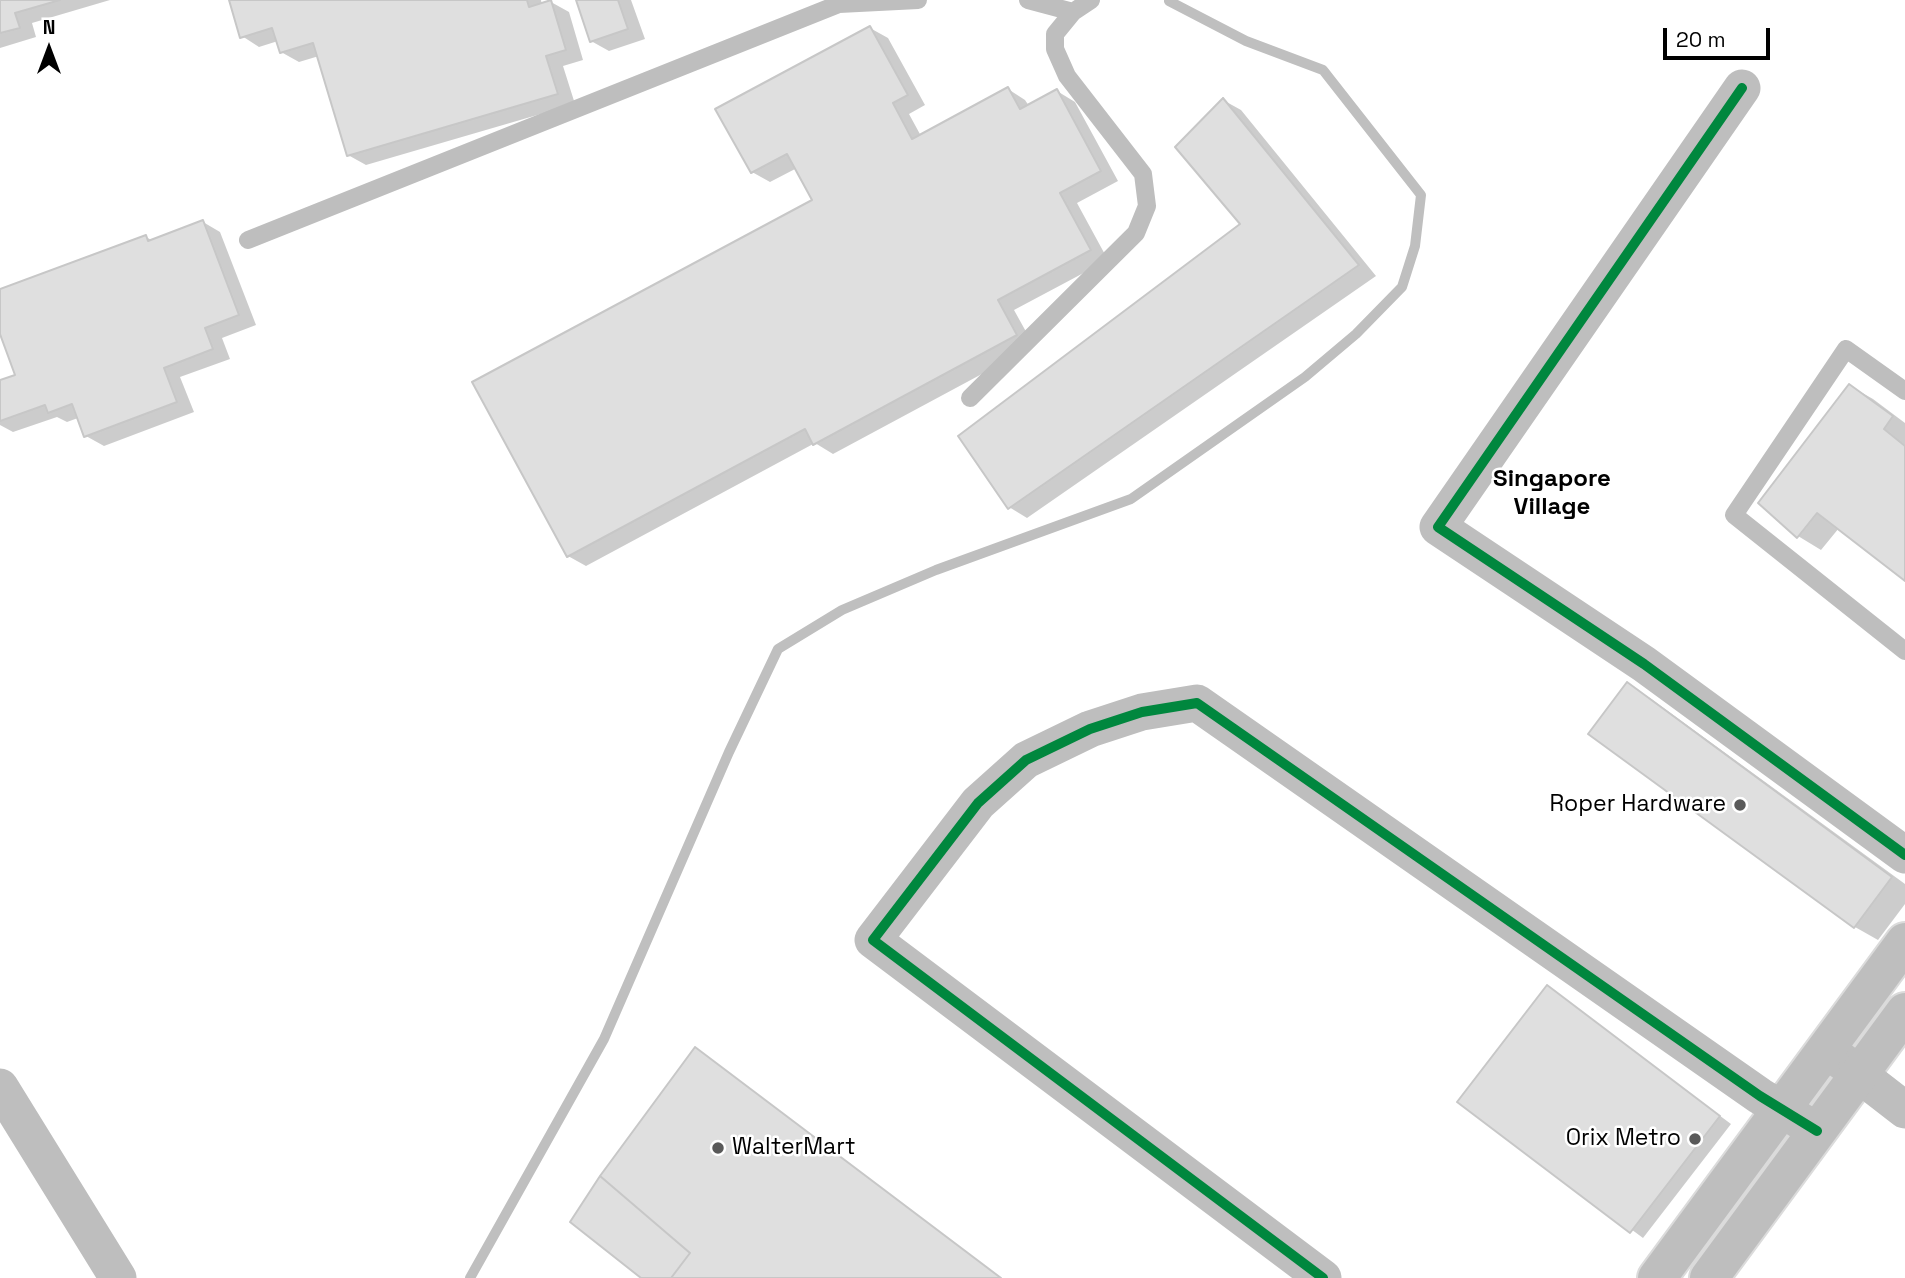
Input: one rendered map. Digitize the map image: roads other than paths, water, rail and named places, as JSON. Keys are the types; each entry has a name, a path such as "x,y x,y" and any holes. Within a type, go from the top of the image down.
{"highway":[{"path":"1657,1278 1905,942"},
{"path":"1709,1278 1905,1012"}],"street":[{"path":"1742,88 1438,527 1644,664 1905,855"},
{"path":"1323,1278 873,940 978,803 1026,760 1103,724 1142,712 1197,703 1781,1109 1817,1131"},
{"path":"1826,1048 1905,1110"},
{"path":"0,1087 118,1278"}],"lane":[{"path":"248,240 839,4 918,0"},
{"path":"1028,0 1073,12"},
{"path":"970,398 1136,233 1147,206 1143,174 1067,76 1055,50 1055,34 1073,12 1091,0"},
{"path":"1905,391 1846,349 1734,515 1905,651"}],"waterway":[{"path":"470,1278 604,1039 729,752 778,649 842,610 936,570 1131,499 1305,377 1356,334 1402,287 1415,246 1421,195 1323,70 1246,41 1169,1"}],"place":[{"name":"Roper Hardware","path":"1740,805"},
{"name":"Orix Metro","path":"1695,1139"},
{"name":"WalterMart","path":"718,1148"}],"district":[{"name":"Singapore Village","path":"1552,493"}]}
